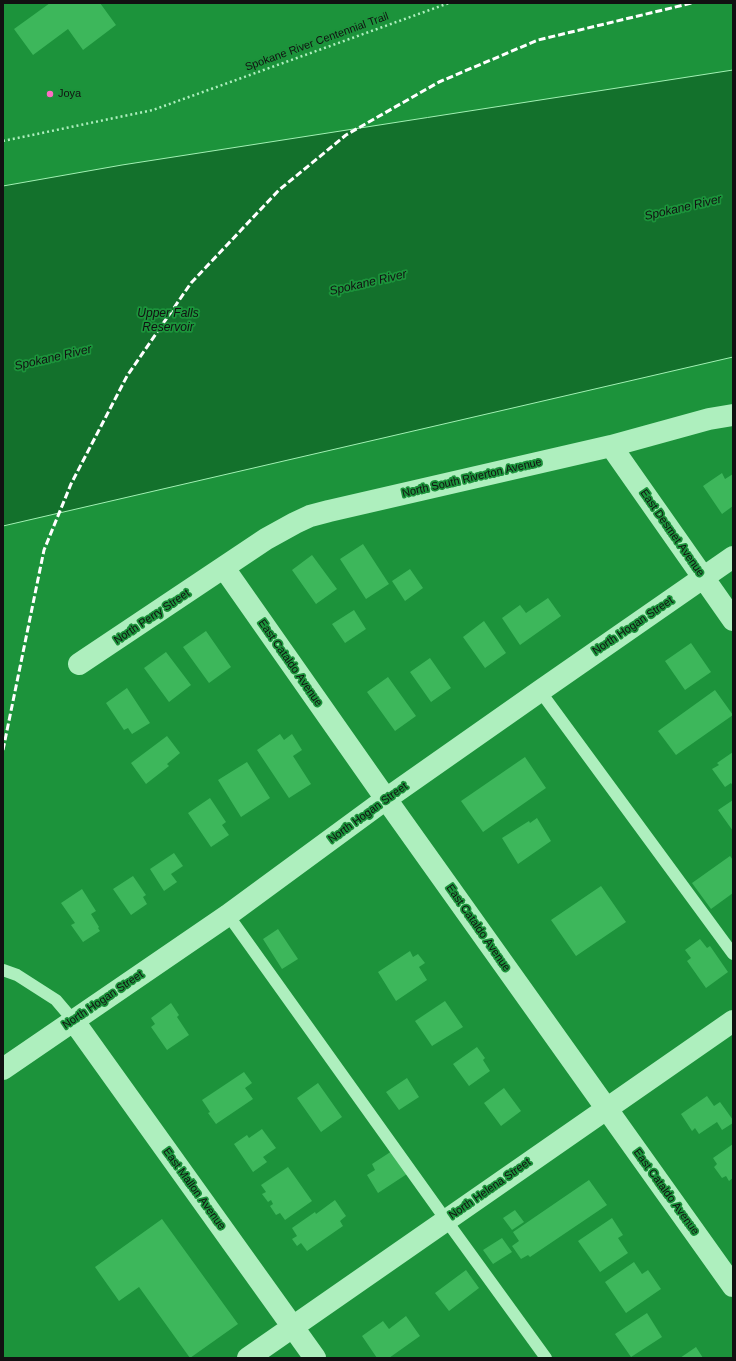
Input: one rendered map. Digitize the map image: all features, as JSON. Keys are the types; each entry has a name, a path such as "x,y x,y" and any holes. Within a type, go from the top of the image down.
{"street":[{"name":"North South Riverton Avenue","path":"224,568 280,531 310,516 611,446 661,431 709,419 733,415"},
{"name":"East Desmet Avenue","path":"611,446 733,620"},
{"name":"North Hogan Street","path":"3,1068 228,915 386,799 540,690 733,557"},
{"name":"North Perry Street","path":"79,664 224,568"},
{"name":"East Cataldo Avenue","path":"224,568 386,799 733,1286"},
{"name":"East Mallon Avenue","path":"73,1020 315,1358"},
{"name":"North Helena Street","path":"248,1358 733,1021"}],"lane":[{"path":"540,690 733,954"},
{"path":"228,915 546,1358"},
{"path":"3,970 17,975 56,1000 73,1020"}],"path":[{"name":"Spokane River Centennial Trail","path":"3,141 153,110 448,3"}],"water":[{"name":"Upper Falls Reservoir","path":"733,70 733,357 3,526 3,186 122,165"}],"building":[{"path":"50,3 100,3 116,25 83,50 68,29 33,55 14,29"},
{"path":"722,473 725,479 733,474 733,506 722,514 703,486"},
{"path":"363,544 389,584 366,599 340,559"},
{"path":"312,555 337,589 316,604 292,570"},
{"path":"410,569 423,588 405,601 392,581"},
{"path":"548,598 561,616 520,645 502,618 520,605 526,613"},
{"path":"354,610 366,629 345,643 332,624"},
{"path":"484,621 506,653 485,668 463,637"},
{"path":"206,631 231,667 209,683 183,647"},
{"path":"691,643 711,672 685,690 665,661"},
{"path":"166,652 191,685 169,702 144,668"},
{"path":"430,658 451,688 431,702 410,672"},
{"path":"388,677 416,716 395,731 367,692"},
{"path":"127,688 150,723 132,734 128,728 124,730 106,703"},
{"path":"715,690 733,715 676,755 658,731"},
{"path":"280,734 284,740 292,734 302,750 293,756 311,784 289,798 257,750"},
{"path":"167,736 180,753 167,764 169,766 146,784 131,763"},
{"path":"733,752 733,786 731,783 725,787 712,769 719,765 717,763"},
{"path":"525,757 546,788 483,832 461,801"},
{"path":"247,762 270,798 241,817 218,780"},
{"path":"210,798 226,822 222,825 229,835 211,847 188,813"},
{"path":"733,800 733,831 718,810"},
{"path":"537,818 551,841 518,864 502,838 529,821 530,823"},
{"path":"174,853 183,866 171,874 177,882 164,891 150,869"},
{"path":"730,856 733,860 733,893 711,909 692,883"},
{"path":"133,876 146,895 143,897 147,904 131,915 113,889"},
{"path":"601,886 626,922 576,956 551,920"},
{"path":"82,889 96,911 91,914 100,931 83,942 71,925 75,923 61,903"},
{"path":"278,929 298,959 282,969 263,939"},
{"path":"700,939 707,948 710,946 728,972 706,988 687,961 691,958 685,950"},
{"path":"410,951 413,957 418,954 425,963 419,967 427,980 396,1001 378,972"},
{"path":"445,1001 463,1027 432,1046 415,1021"},
{"path":"171,1003 179,1015 177,1017 189,1035 167,1050 151,1027 155,1024 151,1018"},
{"path":"477,1047 485,1058 483,1060 490,1071 469,1086 453,1064"},
{"path":"244,1072 252,1083 245,1088 253,1099 216,1124 208,1113 210,1112 202,1100"},
{"path":"407,1078 419,1097 399,1110 386,1092"},
{"path":"318,1083 342,1117 321,1132 297,1098"},
{"path":"504,1088 521,1111 501,1126 484,1103"},
{"path":"707,1096 714,1106 720,1102 733,1120 733,1123 722,1130 717,1122 699,1134 695,1128 692,1131 681,1114"},
{"path":"262,1129 276,1148 263,1157 267,1162 253,1172 234,1144 247,1135 249,1138"},
{"path":"733,1144 733,1178 729,1181 726,1176 722,1178 714,1167 717,1164 713,1158"},
{"path":"392,1151 407,1174 378,1193 367,1175 375,1170 372,1164"},
{"path":"288,1167 312,1201 285,1220 280,1213 276,1215 270,1206 273,1204 271,1200 268,1202 262,1194 266,1192 261,1185"},
{"path":"589,1180 607,1205 530,1257 528,1255 521,1259 512,1246 519,1241 513,1232"},
{"path":"335,1200 346,1216 340,1221 343,1226 307,1251 301,1243 297,1246 292,1239 297,1236 292,1228 315,1212 316,1214"},
{"path":"515,1210 524,1222 512,1230 503,1218"},
{"path":"612,1218 623,1235 618,1238 628,1253 600,1272 578,1241"},
{"path":"162,1219 238,1324 190,1358 139,1287 119,1301 95,1267"},
{"path":"502,1238 512,1252 493,1264 483,1250"},
{"path":"634,1262 642,1274 648,1270 661,1289 626,1313 605,1282"},
{"path":"466,1270 479,1288 449,1311 435,1293"},
{"path":"647,1313 662,1337 631,1357 615,1334"},
{"path":"406,1316 420,1336 389,1358 377,1358 362,1336 383,1321 389,1329"},
{"path":"696,1347 703,1358 680,1358"}],"railway":[{"path":"3,750 44,550 71,484 127,376 191,283 279,190 346,135 439,82 538,40 692,3"}],"place":[{"name":"Joya","path":"50,94"}],"water label":[{"name":"Spokane River","path":"683,208"},
{"name":"Spokane River","path":"368,283"},
{"name":"Spokane River","path":"53,358"}]}
